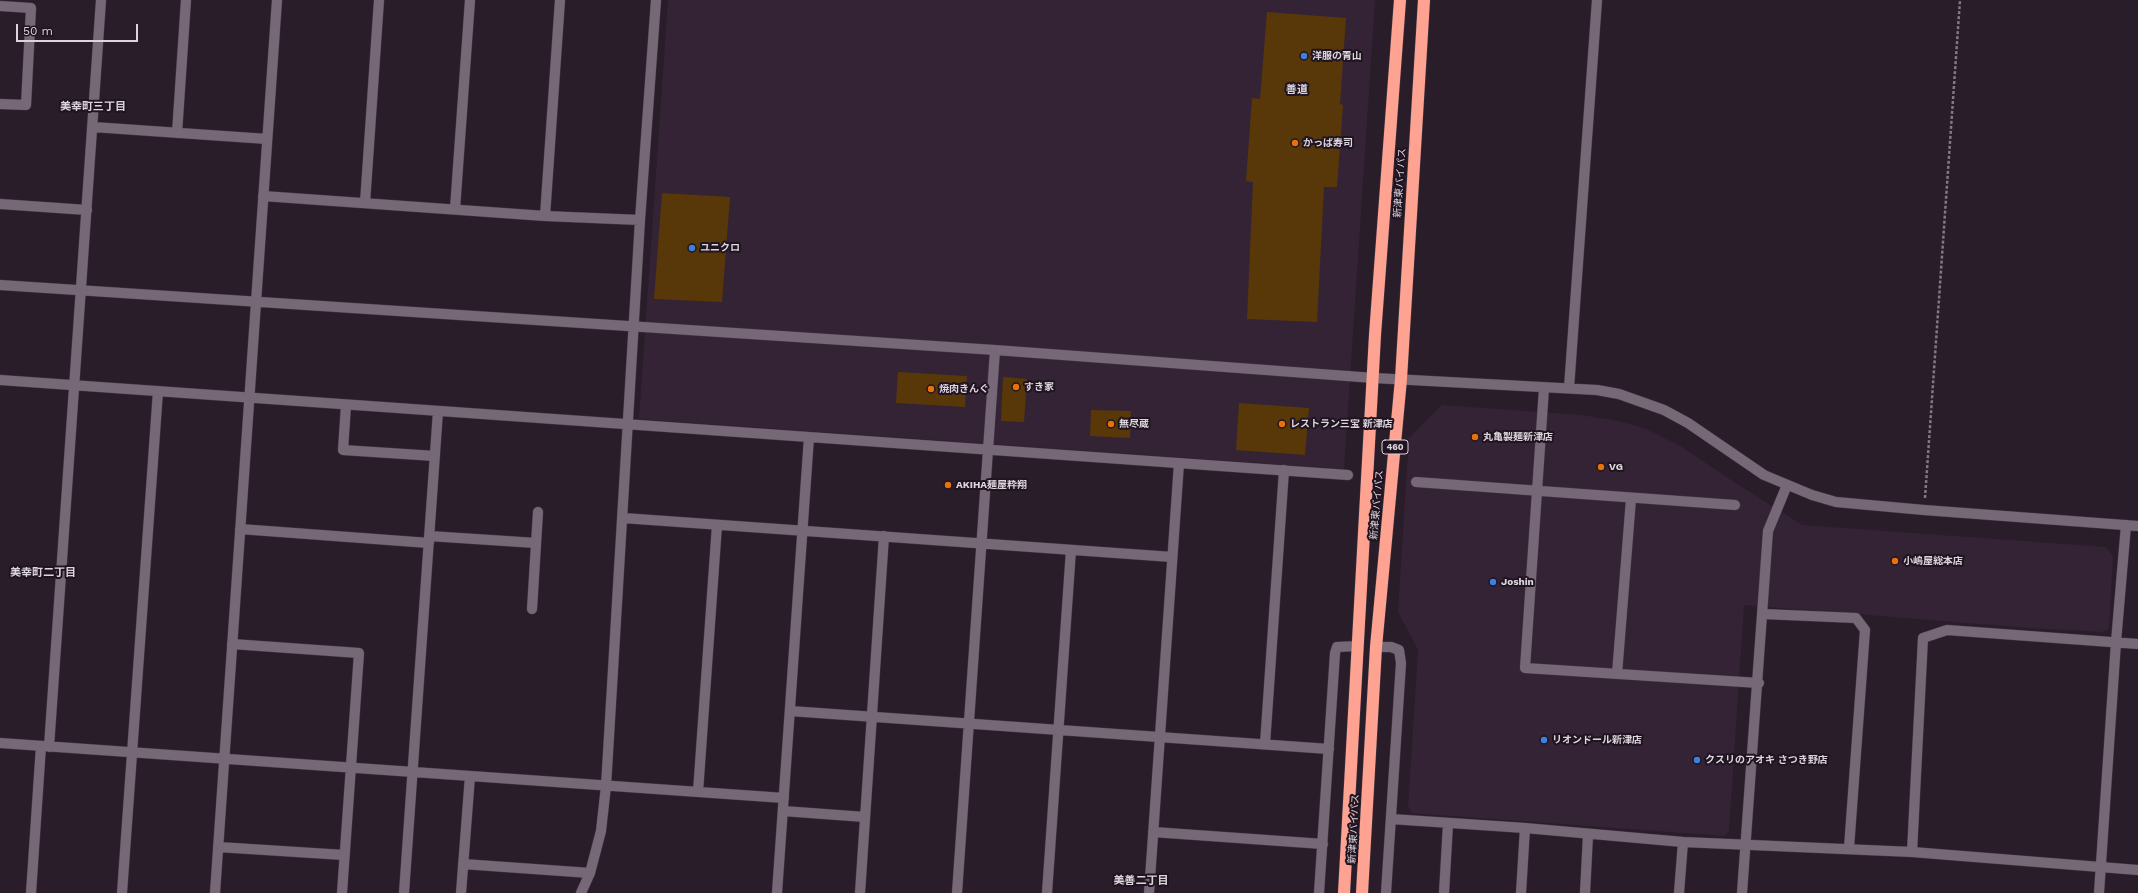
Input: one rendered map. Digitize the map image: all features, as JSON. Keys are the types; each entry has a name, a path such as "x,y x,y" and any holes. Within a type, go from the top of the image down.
{"highway":[{"name":"新津東バイパス","path":"1344,893 1376,335 1400,0"},
{"name":"新津東バイパス","path":"1362,893 1376,647 1401,380 1424,0"}],"street":[{"path":"31,893 45,746 75,386 102,0"},
{"path":"177,133 186,0"},
{"path":"215,893 277,0"},
{"path":"365,203 379,0"},
{"path":"455,209 470,0"},
{"path":"545,216 560,0"},
{"path":"581,893 590,873 601,831 606,786 640,220 656,0"},
{"path":"1568,388 1597,0"},
{"path":"0,6 31,8 26,105 0,104"},
{"path":"93,127 267,139"},
{"path":"264,196 545,216 640,220"},
{"path":"0,204 87,210"},
{"path":"0,285 995,350 1401,380 1597,390 1619,394 1664,410 1688,423 1764,474 1787,485 1836,502 2138,526"},
{"path":"957,893 995,350"},
{"path":"0,380 627,426 809,437 1348,475"},
{"path":"1544,388 1525,668 1759,683"},
{"path":"122,893 158,391"},
{"path":"346,405 343,450 435,456"},
{"path":"404,893 438,411"},
{"path":"777,893 809,437"},
{"path":"1149,893 1179,463"},
{"path":"1265,744 1284,470"},
{"path":"1416,482 1631,499 1736,505"},
{"path":"1742,893 1759,683 1768,531 1787,485"},
{"path":"1617,674 1631,499"},
{"path":"532,609 538,512"},
{"path":"623,518 1172,557"},
{"path":"698,792 717,525"},
{"path":"2099,893 2116,642 2126,525"},
{"path":"240,530 536,544"},
{"path":"860,893 884,536"},
{"path":"1047,893 1071,550"},
{"path":"1763,614 1856,618 1865,630 1849,848"},
{"path":"1912,852 1923,638 1947,630 2138,644"},
{"path":"232,644 359,653 342,893"},
{"path":"1319,893 1335,653 1337,647 1358,646"},
{"path":"1376,647 1391,647 1399,650 1402,662 1386,893"},
{"path":"790,711 1329,749"},
{"path":"0,743 784,798"},
{"path":"461,893 470,776"},
{"path":"783,811 865,817"},
{"path":"1391,819 1525,828 1588,835 1683,842 1746,846 1849,848 2138,870"},
{"path":"1444,893 1448,824"},
{"path":"1521,893 1525,828"},
{"path":"1153,832 1323,844"},
{"path":"1585,893 1588,835"},
{"path":"1678,893 1683,842"},
{"path":"218,847 344,856"},
{"path":"463,864 590,873"}],"path":[{"path":"1924,510 1960,0"}],"shaded area":[{"path":"668,0 1375,0 1344,469 639,419"},
{"path":"1442,405 1581,415 1619,421 1646,429 1682,447 1802,525 2106,547 2113,556 2109,628 2103,632 2028,628 1744,605 1729,831 1725,836 1412,813 1408,807 1418,650 1398,612 1409,438"}],"building":[{"path":"1267,12 1346,18 1340,104 1343,105 1337,187 1324,187 1317,322 1247,319 1253,182 1246,181 1252,98 1260,99"},
{"name":"ユニクロ","path":"662,193 730,197 722,302 654,299"},
{"name":"焼肉きんぐ","path":"898,372 967,376 965,407 896,403"},
{"path":"1003,377 1027,379 1024,422 1001,421"},
{"path":"1239,403 1309,408 1305,455 1236,450"},
{"name":"無尽蔵","path":"1091,410 1131,411 1130,438 1090,436"}],"place":[{"name":"洋服の青山","path":"1304,56"},
{"name":"かっぱ寿司","path":"1295,143"},
{"name":"ユニクロ","path":"692,248"},
{"name":"すき家","path":"1016,387"},
{"name":"焼肉きんぐ","path":"931,389"},
{"name":"無尽蔵","path":"1111,424"},
{"name":"レストラン三宝 新津店","path":"1282,424"},
{"name":"丸亀製麺新津店","path":"1475,437"},
{"name":"VG","path":"1601,467"},
{"name":"AKIHA麺屋粋翔","path":"948,485"},
{"name":"小嶋屋総本店","path":"1895,561"},
{"name":"Joshin","path":"1493,582"},
{"name":"リオンドール新津店","path":"1544,740"},
{"name":"クスリのアオキ さつき野店","path":"1697,760"}],"district":[{"name":"善道","path":"1297,90"},
{"name":"美幸町三丁目","path":"93,107"},
{"name":"美幸町二丁目","path":"43,573"},
{"name":"美善二丁目","path":"1141,881"}]}
